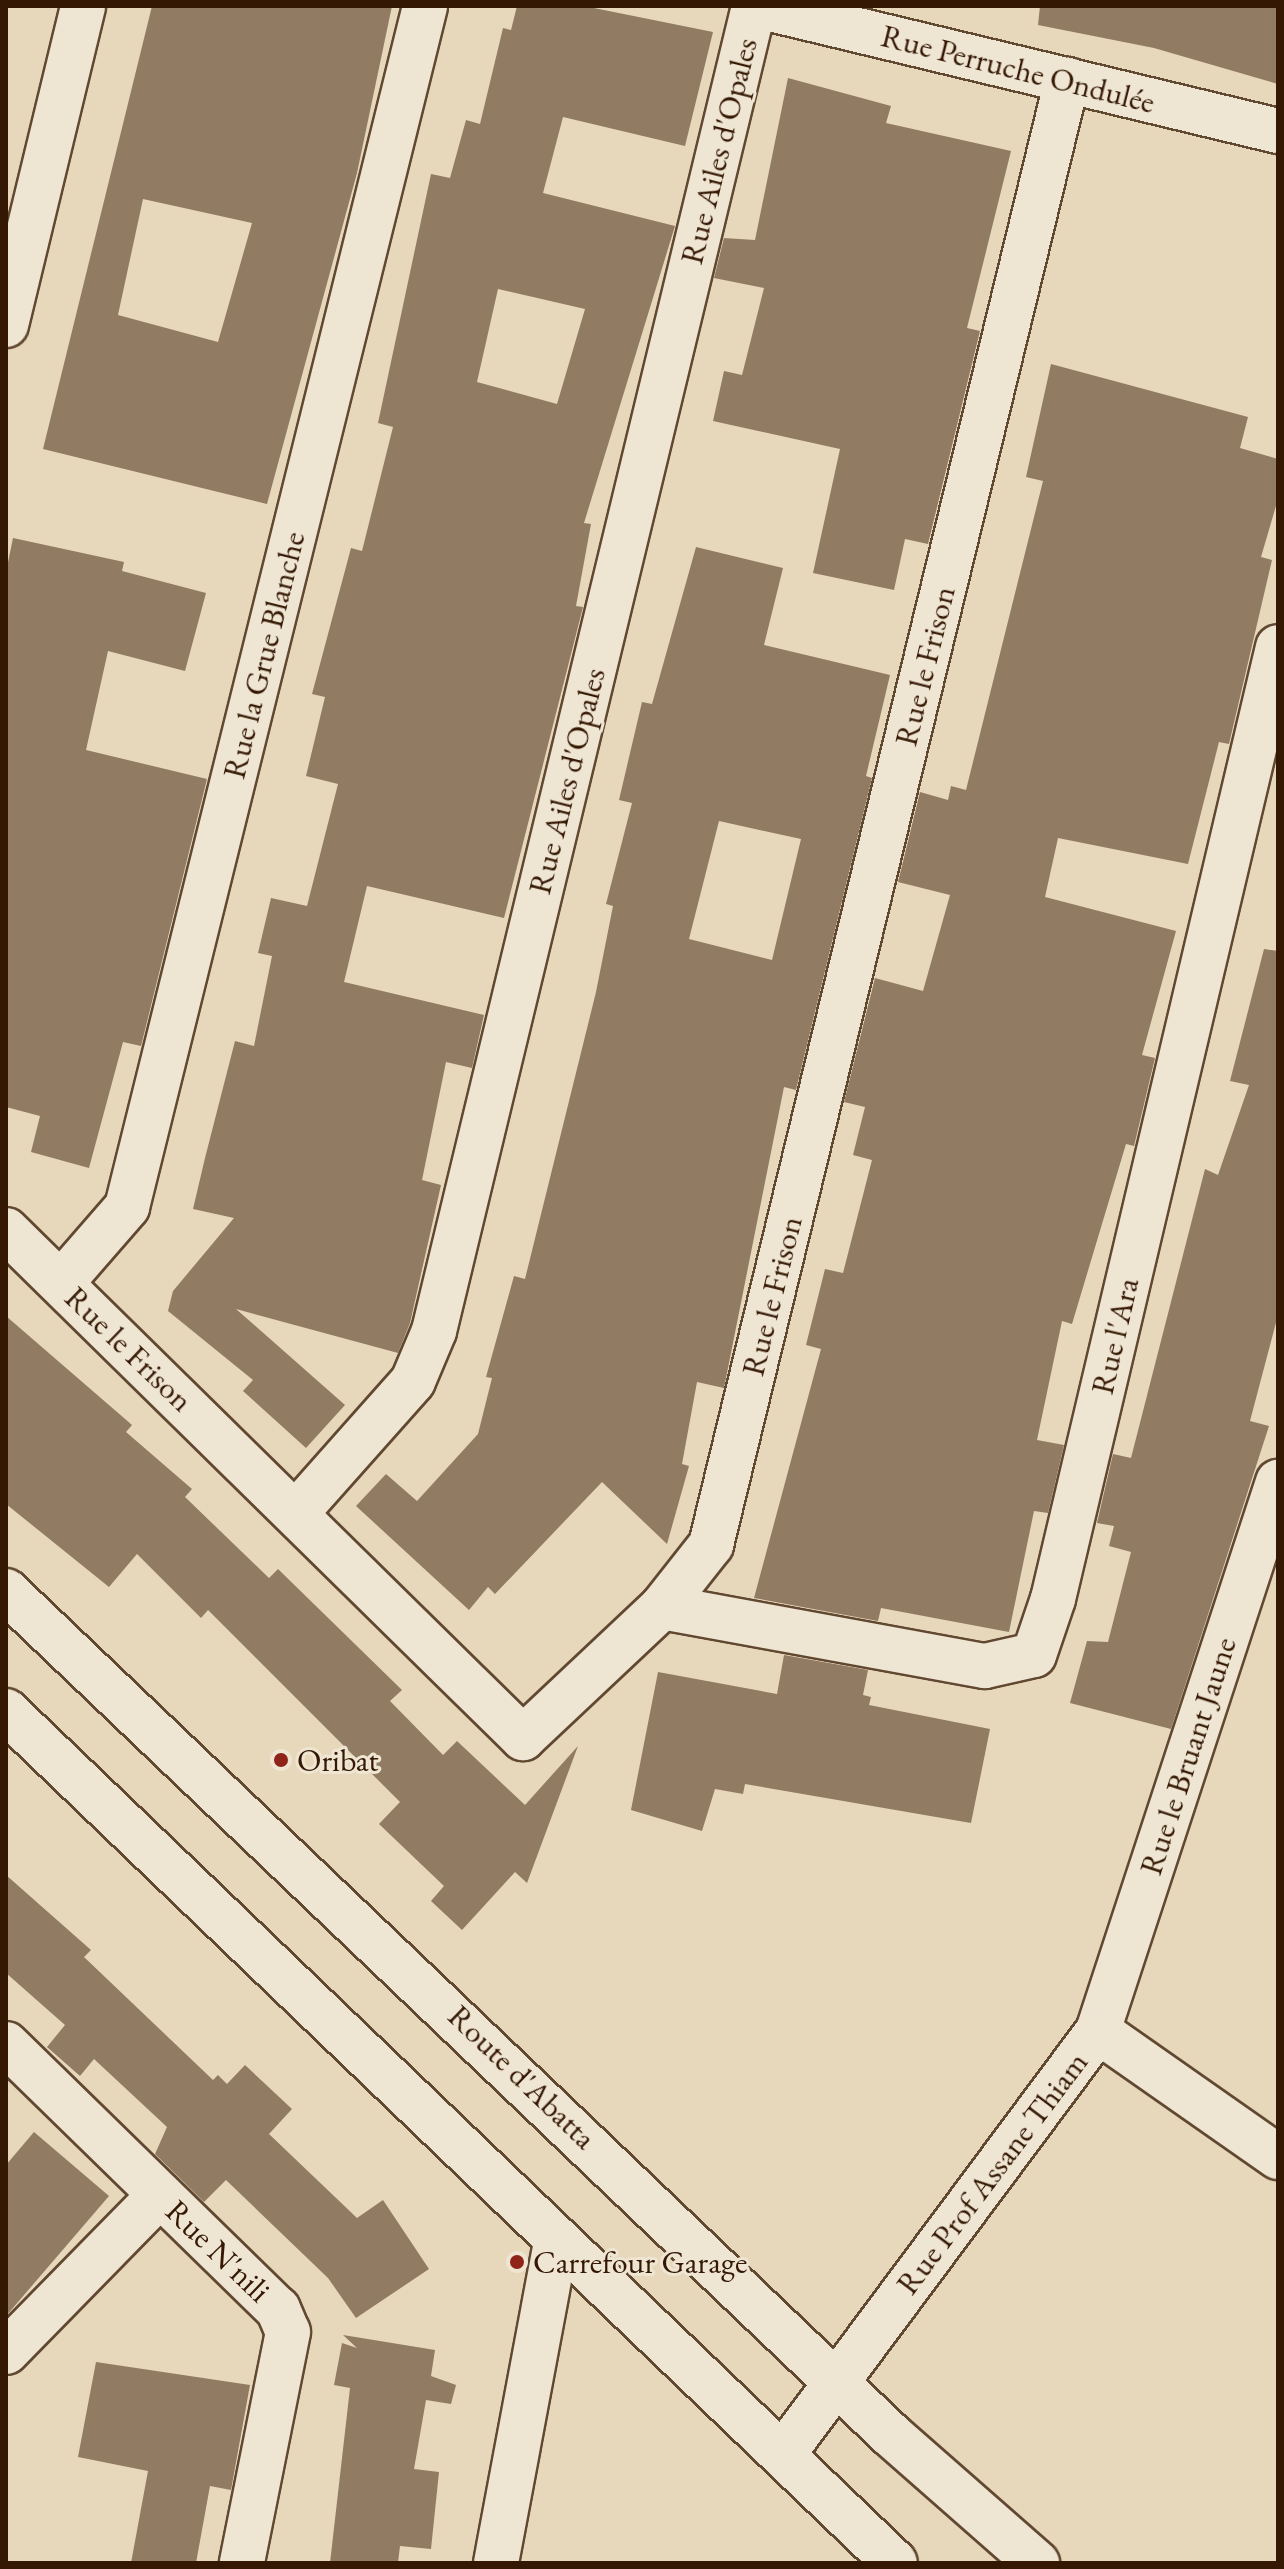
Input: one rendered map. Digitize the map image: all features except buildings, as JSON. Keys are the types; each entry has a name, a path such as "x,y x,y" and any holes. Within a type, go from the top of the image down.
{"street":[{"path":"6,325 83,6"},
{"name":"Rue la Grue Blanche","path":"61,1283 127,1207 425,6"},
{"name":"Rue Perruche Ondulée","path":"756,6 1278,131"},
{"name":"Rue Ailes d'Opales","path":"296,1513 413,1381 434,1331 756,6"},
{"name":"Rue le Frison","path":"6,1230 523,1738 662,1607 711,1545 1067,80"},
{"name":"Rue l'Ara","path":"662,1607 985,1666 1034,1655 1053,1599 1278,647"},
{"name":"Rue le Bruant Jaune","path":"1098,2031 1278,1482"},
{"name":"Route d'Abatta","path":"6,1591 839,2378 890,2434 1037,2563"},
{"path":"6,1711 895,2563"},
{"name":"Rue Prof Assane Thiam","path":"783,2454 1098,2031 1278,2157"},
{"name":"Rue N'nili","path":"6,2044 278,2309 288,2332 242,2563"},
{"path":"6,2352 160,2195"},
{"path":"496,2563 556,2241"}],"place":[{"name":"Oribat","path":"281,1760"},
{"name":"Carrefour Garage","path":"517,2262"}]}
